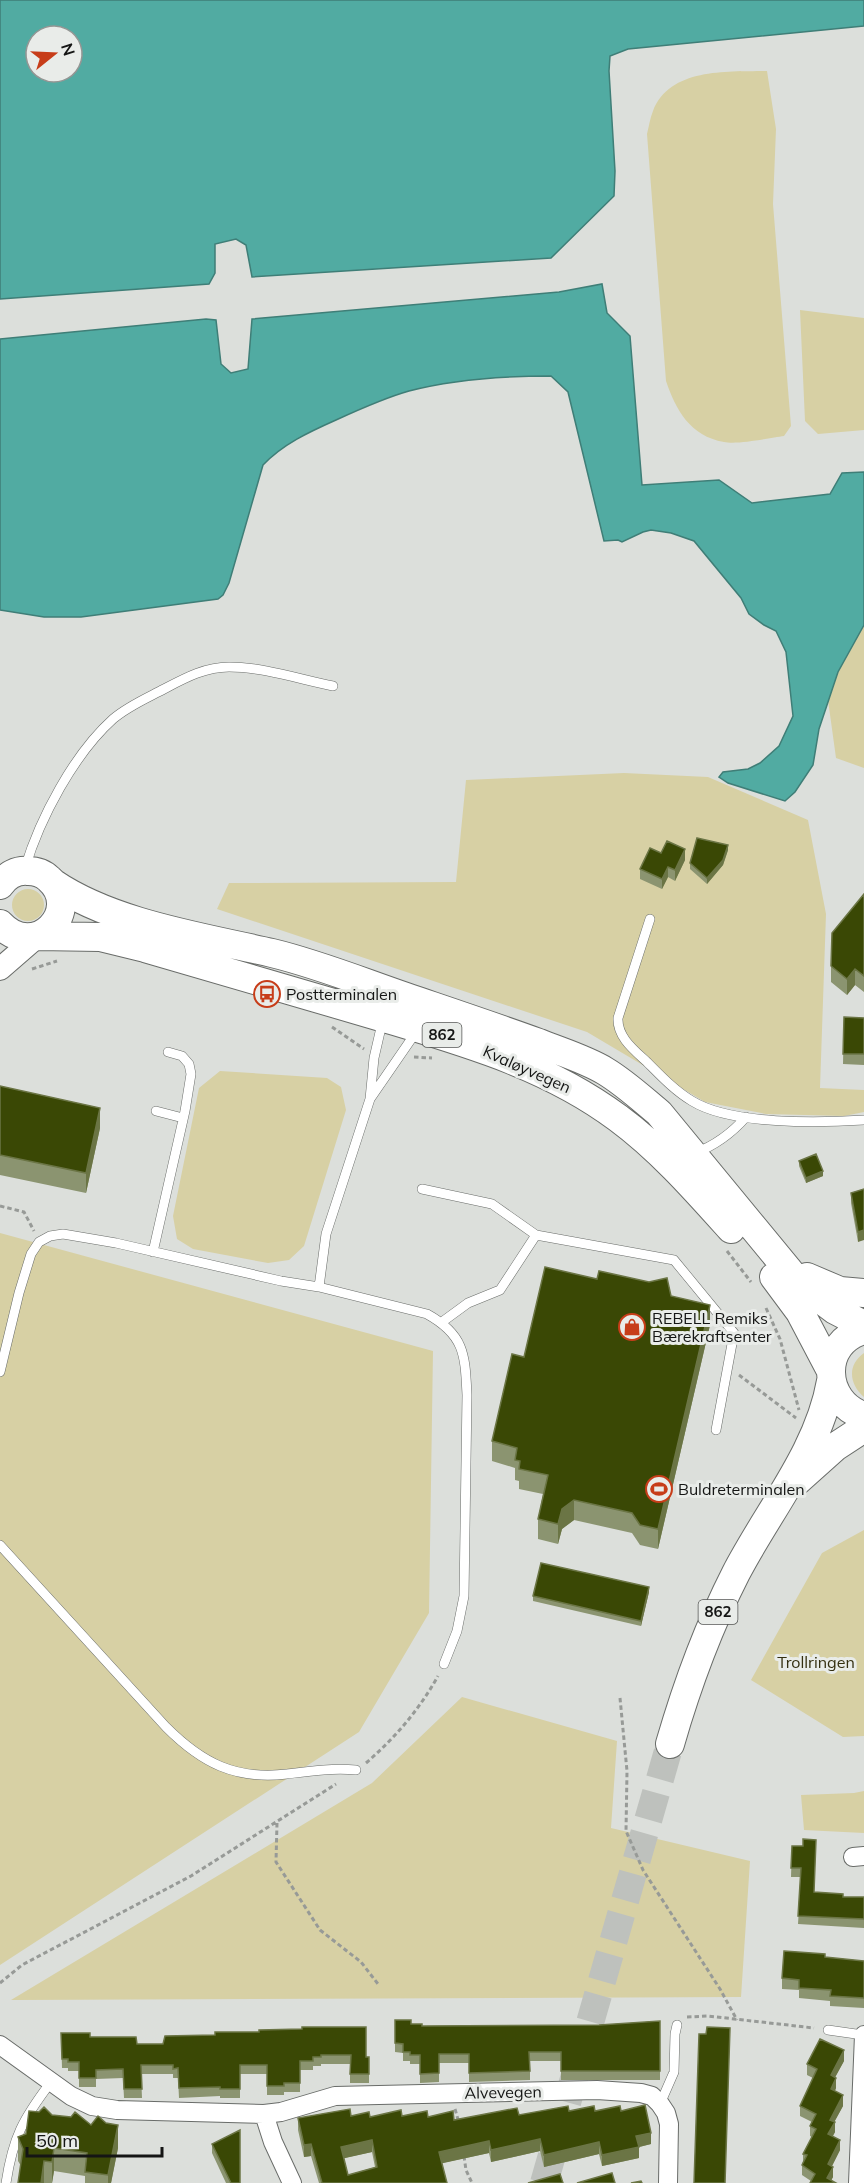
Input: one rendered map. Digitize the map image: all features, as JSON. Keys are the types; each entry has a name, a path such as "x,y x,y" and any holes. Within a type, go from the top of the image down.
{"main road":[{"name":"862","path":"9,876 41,873 53,883"},
{"path":"38,936 53,926 61,909 58,891 53,883"},
{"name":"Kvaløyvegen","path":"53,883 94,907 192,935 275,954 560,1081 618,1118 684,1178 773,1275 800,1312 831,1376"},
{"name":"862","path":"0,924 8,932 18,936 28,938 38,936"},
{"name":"Kvaløyvegen","path":"38,936 115,940 403,1012 500,1029 605,1071 659,1113 799,1283 835,1310 864,1325"},
{"name":"862","path":"784,1266 840,1291 864,1293"},
{"name":"862","path":"670,1744 691,1675 718,1610 741,1564 786,1490 822,1418 833,1358 847,1338 864,1330"},
{"name":"862","path":"831,1376 836,1394 844,1405 864,1416"},
{"name":"862","path":"786,1490 835,1447 864,1428"}],"street":[{"path":"0,969 38,936"},
{"path":"858,2183 863,2035"},
{"name":"Alvevegen","path":"0,2045 82,2102 103,2108 264,2114 280,2112 335,2096 619,2090 652,2096 660,2104"},
{"path":"660,2104 669,2124 668,2183"},
{"path":"264,2114 273,2142 292,2183"}],"lane":[{"path":"9,876 88,747 115,718 133,705 199,672 227,667 254,669 333,686"},
{"path":"650,919 618,1018 621,1033 643,1058 693,1101 720,1112 746,1117 802,1121 864,1120"},
{"path":"319,1287 328,1225 370,1099 375,1051 403,1012"},
{"path":"370,1099 412,1038 403,1012"},
{"path":"153,1252 191,1074 189,1065 182,1056 168,1052"},
{"path":"156,1111 183,1118"},
{"path":"692,1154 718,1143 746,1117"},
{"path":"422,1189 492,1204 536,1235 674,1260 734,1334 716,1430"},
{"path":"0,1372 31,1254 39,1242 50,1236 63,1234 319,1287 427,1314 442,1322 454,1333 461,1348 466,1368 467,1395 464,1596 457,1632 444,1664"},
{"path":"442,1322 468,1303 500,1290 536,1235"},
{"path":"0,1545 166,1727 196,1754 213,1764 260,1775 332,1768 356,1770"},
{"path":"660,2104 674,2072 677,2025"},
{"path":"828,2030 863,2035"},
{"path":"6,2183 11,2151 19,2128 51,2082"}],"path":[{"path":"29,970 50,962 64,960"},
{"path":"328,1025 363,1048"},
{"path":"414,1057 437,1058"},
{"path":"0,1206 24,1212 39,1242"},
{"path":"721,1244 754,1287"},
{"path":"764,1304 780,1339 801,1414"},
{"path":"728,1367 803,1424"},
{"path":"0,1983 22,1965 191,1876 277,1823 356,1770 383,1748 408,1721 429,1692 444,1664"},
{"path":"620,1698 627,1771 626,1832 643,1870 720,1989 737,2020"},
{"path":"277,1823 276,1862 320,1930 361,1962 378,1984"},
{"path":"677,2025 681,2020 697,2016 828,2030"},
{"path":"450,2093 460,2124"},
{"path":"463,2147 466,2170 472,2183"}],"green space":[{"path":"767,71 776,129 773,204 791,426 784,436 730,443 712,439 693,428 674,402 666,381 647,134 653,111 661,97 673,86 687,79 719,72"},
{"path":"800,310 864,318 864,430 818,434 805,421"},
{"path":"864,625 864,768 836,758 828,700 838,672"},
{"path":"624,773 708,777 808,820 826,914 820,1088 864,1090 864,1112 844,1116 766,1114 705,1102 587,1032 217,909 229,883 456,882 466,780"},
{"path":"28,889 39,894 44,905 39,916 28,921 17,916 12,905 17,894"},
{"path":"220,1071 327,1078 341,1087 346,1110 304,1246 289,1260 268,1263 193,1249 177,1239 173,1216 199,1088"},
{"path":"0,1233 433,1351 429,1613 359,1732 0,1965"},
{"path":"864,1353 864,1397 855,1386 852,1375 855,1363"},
{"name":"Trollringen","path":"864,1530 864,1736 843,1737 751,1680 822,1553"},
{"path":"462,1697 617,1741 611,1828 750,1861 741,1997 11,2000 372,1783"},
{"path":"864,1791 864,1833 804,1830 801,1795"}],"water":[{"path":"0,0 864,0 864,26 628,49 610,56 614,196 551,258 252,277 246,245 236,239 215,244 215,273 209,284 0,299"},
{"path":"602,284 607,313 630,336 642,485 719,480 752,503 830,494 842,473 864,472 864,625 838,672 819,729 813,765 795,792 785,801 728,783 719,777 723,772 748,769 760,763 779,746 793,716 786,652 776,631 749,614 741,598 694,541 671,533 651,530 622,542 604,541 568,392 551,376 480,379 409,391 354,412 288,445 263,465 229,583 223,595 218,599 81,617 44,617 0,610 0,339 206,319 216,320 221,364 231,373 248,369 252,319 559,292"}],"building":[{"path":"697,838 728,845 723,860 707,878 690,863"},
{"path":"667,841 685,849 675,870 668,867 662,879 640,869 650,848 661,853"},
{"path":"864,894 864,976 855,969 847,979 831,966 832,933"},
{"path":"844,1017 864,1018 864,1054 843,1054"},
{"path":"0,1086 100,1108 86,1173 0,1155"},
{"path":"816,1154 823,1171 806,1178 799,1161"},
{"path":"864,1189 864,1230 858,1232 851,1193"},
{"path":"545,1267 597,1279 599,1271 649,1282 667,1278 671,1296 710,1305 658,1529 640,1525 632,1513 574,1500 562,1509 558,1524 538,1519 548,1475 519,1469 520,1461 515,1460 517,1448 492,1441 512,1354 524,1357"},
{"path":"541,1563 649,1587 641,1621 533,1596"},
{"path":"803,1839 816,1840 814,1892 843,1894 843,1897 864,1897 864,1919 798,1916 801,1868 791,1868 792,1846 803,1846"},
{"path":"784,1951 825,1954 825,1957 864,1961 864,1998 830,1996 831,1990 799,1988 799,1980 782,1978"},
{"path":"395,2020 411,2020 411,2024 422,2024 422,2026 599,2025 660,2021 660,2071 561,2071 561,2052 529,2052 530,2071 469,2073 469,2054 439,2054 439,2073 420,2074 420,2055 403,2052 403,2044 395,2043"},
{"path":"302,2027 366,2027 366,2057 369,2057 369,2074 350,2074 351,2055 321,2055 321,2057 313,2057 313,2061 300,2061 300,2083 267,2086 267,2065 240,2065 240,2089 179,2088 178,2068 173,2069 173,2065 141,2065 142,2089 124,2089 123,2069 96,2070 96,2078 79,2078 79,2062 68,2062 68,2059 62,2059 61,2033 90,2033 90,2037 136,2037 137,2044 163,2044 165,2036 215,2035 215,2032 259,2032 259,2030 302,2029"},
{"path":"707,2027 730,2028 725,2183 694,2183 699,2034 706,2034"},
{"path":"820,2039 844,2050 831,2075 836,2078 831,2089 843,2095 830,2120 835,2122 828,2134 840,2140 828,2164 833,2167 827,2178 836,2183 810,2183 815,2174 802,2165 807,2155 803,2154 816,2129 810,2126 816,2114 800,2106 817,2069 807,2064"},
{"path":"645,2105 651,2133 636,2136 639,2147 602,2155 599,2142 544,2155 540,2139 491,2150 489,2141 439,2152 447,2183 322,2183 311,2144 304,2145 298,2118 350,2109 351,2116 369,2112 370,2117 401,2110 402,2116 427,2111 428,2117 453,2111 454,2120 517,2108 519,2115 568,2106 569,2111 594,2106 595,2111 620,2106 621,2111","holes":["372,2140 377,2167 348,2175 341,2147"]},
{"path":"44,2107 52,2115 71,2117 75,2112 91,2125 98,2116 106,2123 118,2125 108,2175 85,2172 87,2153 54,2148 52,2162 44,2161 41,2183 18,2183 23,2149 18,2137 26,2134 29,2111 39,2112"},
{"path":"240,2130 240,2183 231,2183 212,2144"},
{"path":"612,2173 615,2183 577,2183"},
{"path":"560,2174 563,2183 528,2183"}],"tunnel":[{"path":"544,2183 670,1744"}],"place":[{"name":"Postterminalen","path":"267,994"},
{"name":"REBELL Remiks Bærekraftsenter","path":"632,1327"},
{"name":"Buldreterminalen","path":"659,1489"}]}
